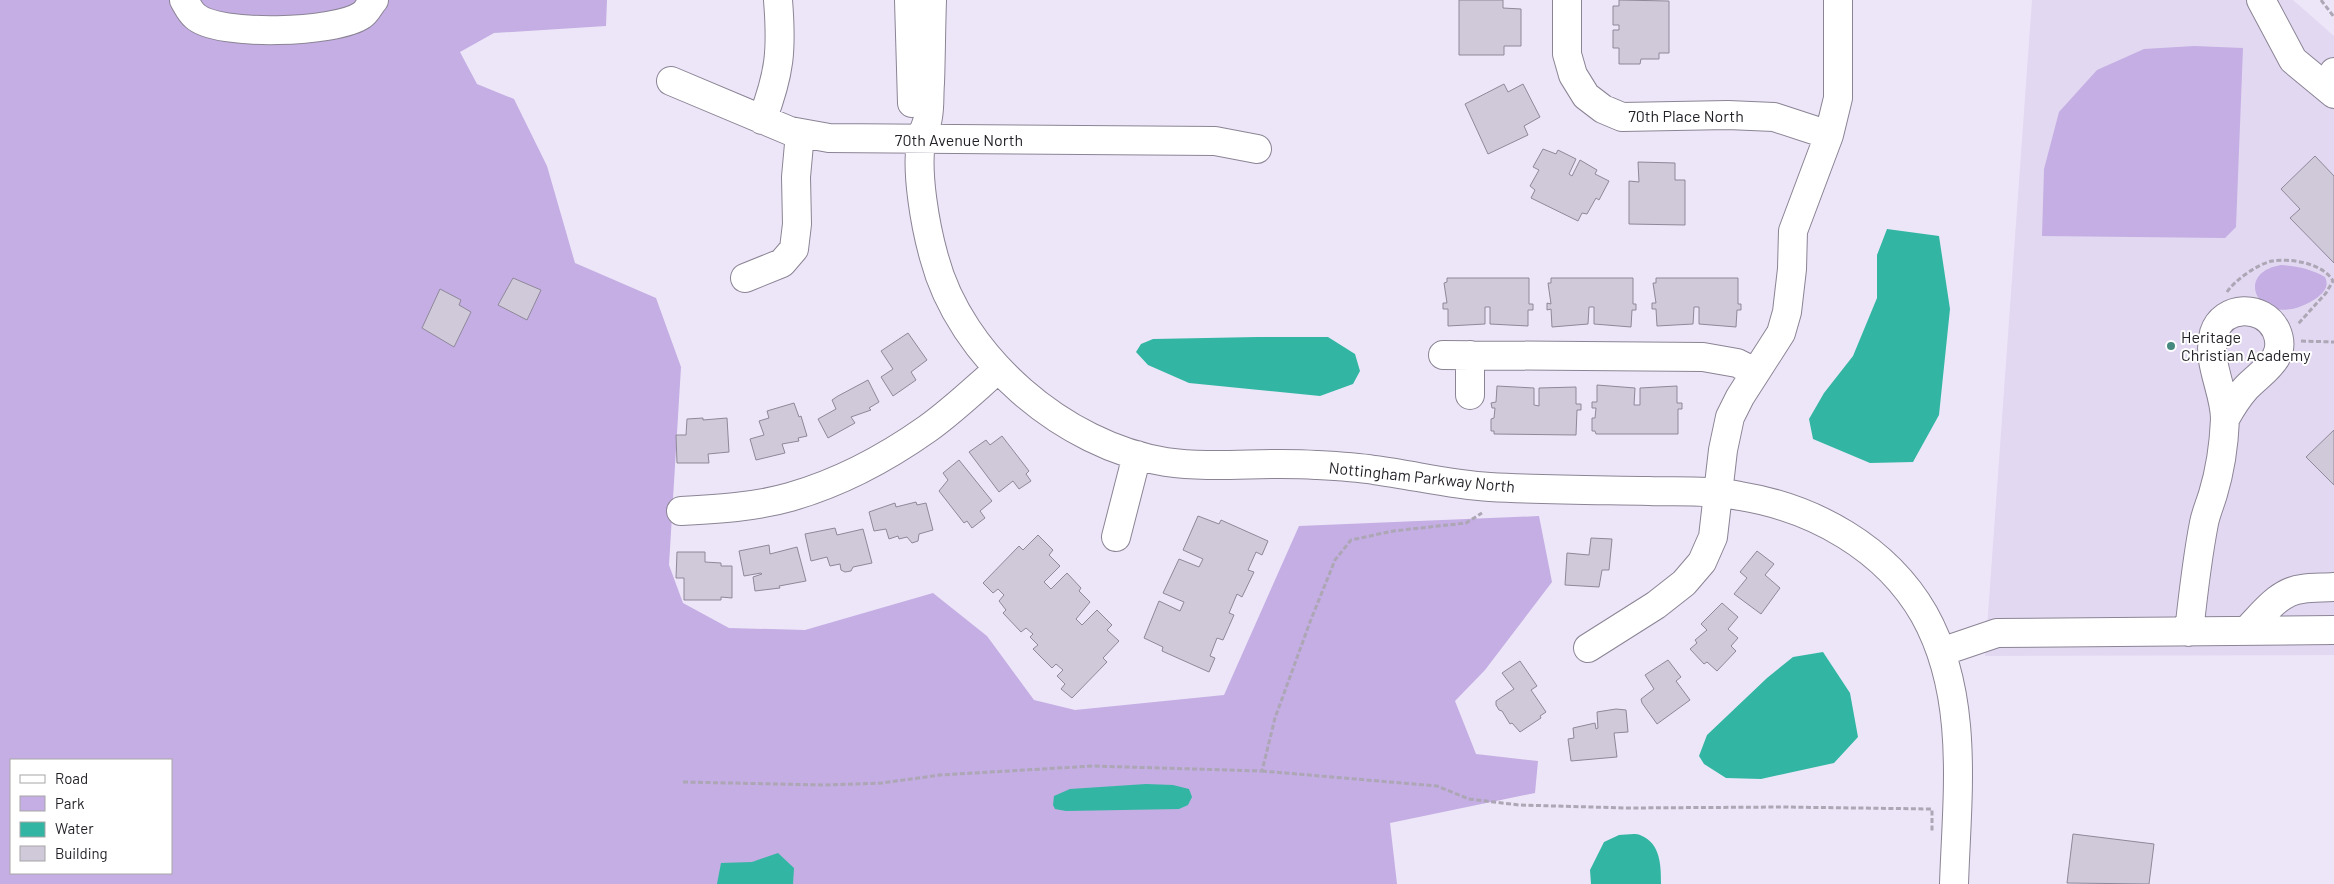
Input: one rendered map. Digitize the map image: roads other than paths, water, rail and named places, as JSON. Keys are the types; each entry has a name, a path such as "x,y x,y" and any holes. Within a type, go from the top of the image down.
{"street":[{"path":"184,0 195,17 229,29 276,30 330,26 362,15 374,0"},
{"path":"762,120 775,84 781,42 778,0"},
{"name":"Nottingham Parkway North","path":"909,0 912,117 921,140"},
{"name":"Nottingham Parkway North","path":"932,0 928,117 921,140 922,189 935,261 950,298 973,339 997,370 1046,411 1071,427 1100,442 1137,455 1166,462 1207,465 1312,464 1375,470 1484,487 1718,493 1763,500 1801,512 1837,530 1871,552 1899,579 1924,614 1941,652 1954,695 1958,738 1954,884"},
{"name":"70th Place North","path":"1568,0 1567,54 1573,75 1586,96 1603,109 1622,117 1728,115 1774,117 1829,135"},
{"path":"1588,648 1656,606 1684,583 1702,562 1712,537 1722,450 1730,417 1755,372 1781,333 1787,312 1792,269 1793,231 1829,135 1838,98 1838,0"},
{"path":"2261,0 2293,60 2332,83"},
{"name":"70th Avenue North","path":"671,81 762,120 800,133 829,138 1215,141 1257,149"},
{"path":"745,278 782,263 794,249 797,224 796,177 800,133"},
{"path":"2189,632 2204,521 2214,492 2225,419 2212,349 2214,333 2222,319 2238,312 2254,312 2272,322 2278,337 2279,352 2272,365 2245,389 2225,419"},
{"path":"1470,395 1456,355 1703,357 1737,363 1755,372"},
{"path":"681,511 742,507 790,497 835,481 881,458 928,429 997,370"},
{"path":"1116,537 1137,455"},
{"path":"2246,631 2278,598 2301,589 2334,587"},
{"path":"1941,652 1997,633 2334,630"}],"water":[{"path":"1887,229 1939,236 1950,309 1939,415 1913,462 1870,463 1813,439 1809,419 1824,393 1853,356 1877,298 1877,255"},
{"path":"1328,337 1355,354 1360,371 1353,384 1320,396 1189,383 1148,365 1136,352 1141,344 1153,339"},
{"path":"1823,652 1850,693 1858,737 1834,763 1761,779 1726,778 1704,764 1699,756 1707,735 1767,678 1793,657"},
{"path":"1146,784 1173,785 1189,789 1192,797 1188,805 1179,809 1066,811 1055,809 1053,805 1054,796 1070,789"},
{"path":"1638,834 1652,844 1656,849 1660,863 1661,884 1591,884 1590,870 1604,842 1619,835"},
{"path":"778,853 794,868 793,884 717,884 721,863 752,862"}],"place":[{"name":"Heritage Christian Academy","path":"2171,346"}]}
